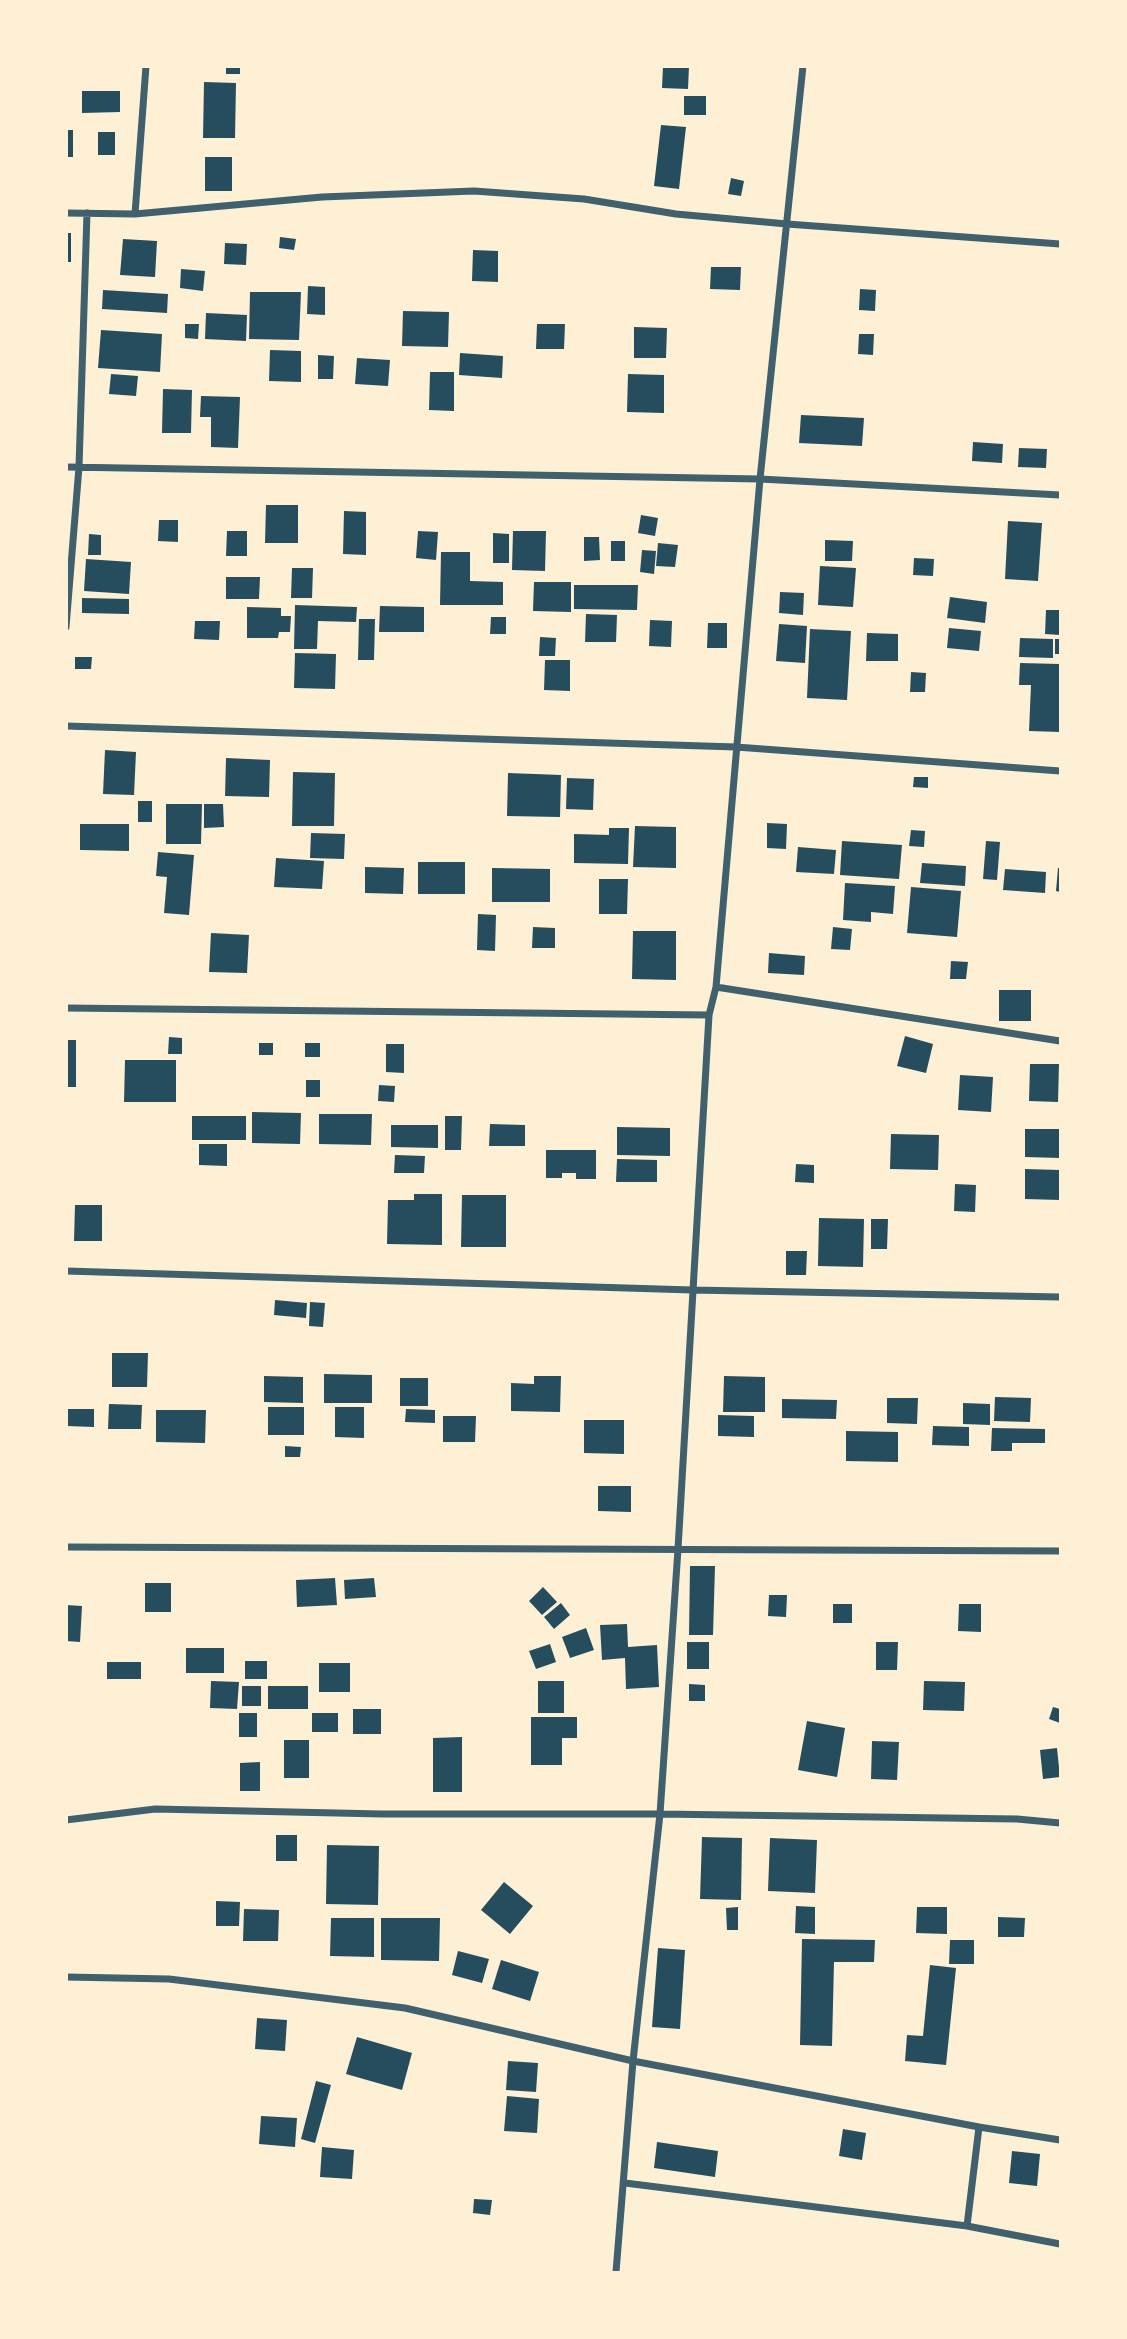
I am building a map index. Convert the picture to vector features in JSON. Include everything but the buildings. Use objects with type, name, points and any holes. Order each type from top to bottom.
[{"type":"street","points":[[135,214],[146,66]]},
{"type":"street","points":[[617,2273],[633,2061],[660,1814],[709,1015],[716,987],[760,479],[803,66]]},
{"type":"street","points":[[66,213],[135,214],[322,197],[474,191],[584,199],[676,214],[1060,244]]},
{"type":"street","points":[[66,627],[79,467],[87,213]]},
{"type":"street","points":[[66,467],[760,479],[1060,495]]},
{"type":"street","points":[[66,726],[736,747],[1060,771]]},
{"type":"street","points":[[716,987],[1060,1041]]},
{"type":"street","points":[[66,1009],[709,1015]]},
{"type":"street","points":[[66,1271],[692,1290],[1060,1297]]},
{"type":"street","points":[[66,1547],[1060,1551]]},
{"type":"street","points":[[66,1820],[155,1809],[382,1814],[660,1814],[1017,1819],[1060,1823]]},
{"type":"street","points":[[66,1977],[169,1979],[405,2008],[633,2061],[1060,2140]]},
{"type":"street","points":[[967,2226],[979,2127]]},
{"type":"street","points":[[625,2183],[967,2226],[1060,2244]]}]
